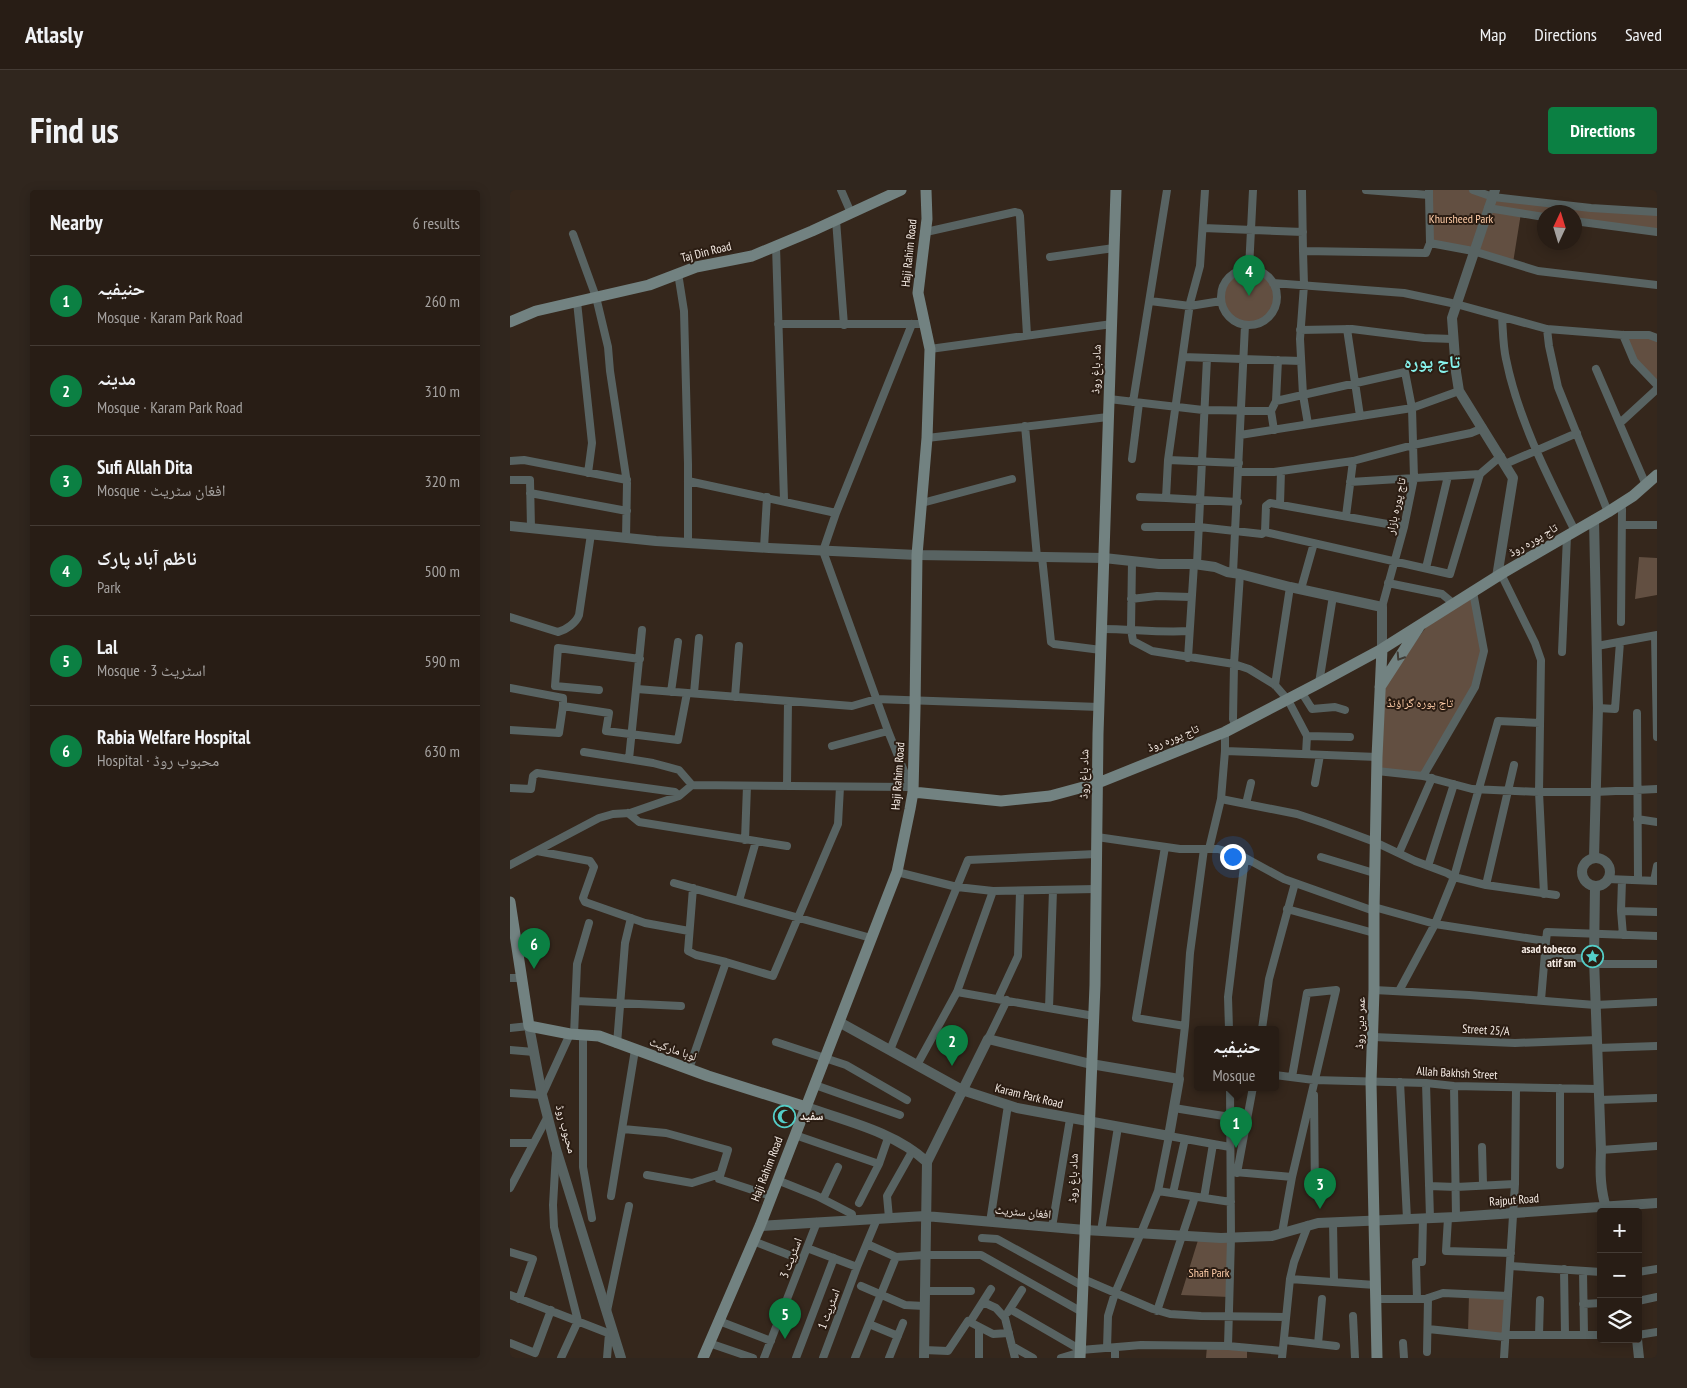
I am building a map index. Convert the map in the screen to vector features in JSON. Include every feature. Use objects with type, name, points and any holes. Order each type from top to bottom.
[{"type":"main road","name":"Taj Din Road","points":[[510,322],[536,312],[649,285],[696,267],[752,256],[901,190]]},
{"type":"main road","name":"Haji Rahim Road","points":[[703,1358],[760,1226],[897,872],[911,790],[916,701],[917,555],[928,438],[930,349],[918,293],[926,232],[926,190]]},
{"type":"main road","name":"شاد باغ روڈ","points":[[1081,1353],[1094,1016],[1099,707],[1116,190]]},
{"type":"main road","name":"تاج پورہ روڈ","points":[[911,790],[1001,801],[1050,796],[1098,783],[1225,732],[1302,693],[1382,649],[1499,576],[1608,512],[1657,476]]},
{"type":"main road","name":"تاج پورہ روڈ","points":[[1379,688],[1421,625]]},
{"type":"main road","name":"عمر دین روڈ","points":[[1377,1358],[1373,1221],[1372,1082],[1374,873],[1379,688],[1382,649]]},
{"type":"main road","name":"محبوب روڈ","points":[[510,902],[516,978],[529,1026]]},
{"type":"main road","name":"لوہا مارکیٹ","points":[[529,1026],[576,1035],[599,1036],[689,1069],[806,1106]]},
{"type":"street","points":[[841,190],[851,213]]},
{"type":"street","points":[[1132,459],[1136,402],[1167,190]]},
{"type":"street","points":[[1166,498],[1168,460],[1190,306],[1200,266],[1205,190]]},
{"type":"street","points":[[1249,269],[1253,190]]},
{"type":"street","points":[[1302,190],[1304,285],[1300,330],[1303,395],[1308,424]]},
{"type":"street","points":[[1303,251],[1426,252],[1430,243],[1429,192],[1366,190]]},
{"type":"street","points":[[1473,190],[1591,208],[1657,212]]},
{"type":"street","points":[[1494,193],[1452,318],[1453,339],[1459,391],[1513,478],[1499,576],[1539,650],[1541,660],[1540,792],[1544,894]]},
{"type":"street","points":[[1488,208],[1537,216]]},
{"type":"street","points":[[926,232],[1015,212],[1019,213],[1027,335]]},
{"type":"street","points":[[836,220],[844,325]]},
{"type":"street","points":[[1582,222],[1657,232]]},
{"type":"street","points":[[1202,228],[1303,232]]},
{"type":"street","points":[[573,234],[596,297],[608,347],[627,480],[626,538]]},
{"type":"street","points":[[1430,243],[1474,251],[1538,271],[1657,285]]},
{"type":"street","points":[[776,246],[784,500]]},
{"type":"street","points":[[1050,256],[1114,248]]},
{"type":"street","points":[[1249,269],[1267,275],[1273,283],[1277,291],[1275,309],[1262,322],[1254,325],[1245,325],[1229,317],[1224,310],[1221,292],[1225,282],[1231,275],[1249,269]]},
{"type":"street","points":[[678,274],[684,311],[688,543]]},
{"type":"street","points":[[1273,283],[1404,293],[1456,304],[1547,329],[1623,335],[1649,335],[1657,338]]},
{"type":"street","points":[[1150,301],[1190,306],[1221,301]]},
{"type":"street","points":[[577,302],[592,443],[588,472]]},
{"type":"street","points":[[1502,317],[1506,358],[1520,408],[1571,534],[1562,652]]},
{"type":"street","points":[[778,324],[925,324]]},
{"type":"street","points":[[510,865],[599,818],[613,814],[628,813],[679,796],[692,785],[911,790],[876,699],[824,551],[836,512],[912,324]]},
{"type":"street","points":[[930,349],[1112,324]]},
{"type":"street","points":[[1236,727],[1232,719],[1237,574],[1236,532],[1245,325]]},
{"type":"street","points":[[1300,330],[1347,329],[1424,338],[1453,339]]},
{"type":"street","points":[[1347,329],[1360,416]]},
{"type":"street","points":[[1547,329],[1558,387],[1608,512]]},
{"type":"street","points":[[1623,335],[1634,361],[1657,385]]},
{"type":"street","points":[[1183,357],[1301,361]]},
{"type":"street","points":[[1188,658],[1200,500],[1206,358]]},
{"type":"street","points":[[1274,430],[1272,411],[1276,401],[1278,360]]},
{"type":"street","points":[[1596,369],[1646,485]]},
{"type":"street","name":"تاج پورہ بازار","points":[[1355,383],[1405,372],[1412,408],[1414,478],[1404,527],[1382,607]]},
{"type":"street","points":[[1276,401],[1355,383]]},
{"type":"street","points":[[1620,423],[1657,389]]},
{"type":"street","points":[[1240,435],[1412,408],[1459,391]]},
{"type":"street","points":[[1109,399],[1203,410],[1272,411]]},
{"type":"street","points":[[928,438],[1108,417]]},
{"type":"street","points":[[1025,426],[1051,642],[1054,644],[1101,650]]},
{"type":"street","points":[[1238,472],[1281,471],[1353,461],[1413,445],[1471,433],[1483,428]]},
{"type":"street","points":[[1350,482],[1480,474],[1503,460],[1537,450],[1577,433]]},
{"type":"street","points":[[510,461],[524,460],[627,480]]},
{"type":"street","points":[[1168,460],[1239,463]]},
{"type":"street","points":[[1346,516],[1353,461]]},
{"type":"street","points":[[1280,504],[1281,471]]},
{"type":"street","points":[[1145,527],[1198,527],[1262,534],[1265,532],[1450,574],[1480,474]]},
{"type":"street","points":[[1426,568],[1448,476]]},
{"type":"street","points":[[922,503],[1012,479]]},
{"type":"street","points":[[510,480],[530,480],[531,528]]},
{"type":"street","points":[[688,481],[836,512]]},
{"type":"street","points":[[530,493],[627,511]]},
{"type":"street","points":[[764,548],[767,497]]},
{"type":"street","points":[[1140,497],[1238,502]]},
{"type":"street","points":[[1265,532],[1268,504],[1280,504],[1404,527]]},
{"type":"street","points":[[1620,504],[1622,509],[1621,622]]},
{"type":"street","points":[[1594,520],[1598,708],[1594,858]]},
{"type":"street","points":[[1622,525],[1657,525]]},
{"type":"street","points":[[510,526],[626,538],[764,548],[917,555],[1104,558],[1159,564],[1195,564],[1214,567],[1227,572],[1301,590],[1382,607],[1382,649]]},
{"type":"street","points":[[510,617],[558,632],[574,622],[579,615],[591,534]]},
{"type":"street","points":[[1301,590],[1314,543]]},
{"type":"street","points":[[1132,561],[1131,629],[1133,641],[1152,651],[1234,664],[1249,669],[1275,685],[1288,700],[1307,736],[1306,754]]},
{"type":"street","points":[[1388,583],[1442,594],[1454,604]]},
{"type":"street","points":[[1275,685],[1290,587]]},
{"type":"street","points":[[1423,776],[1475,687],[1484,651],[1473,592]]},
{"type":"street","points":[[1131,599],[1157,596],[1192,597]]},
{"type":"street","points":[[1319,684],[1333,596]]},
{"type":"street","points":[[1102,628],[1168,632],[1189,631]]},
{"type":"street","points":[[629,759],[642,630]]},
{"type":"street","points":[[1597,646],[1656,636],[1657,737]]},
{"type":"street","points":[[563,706],[609,713],[606,731],[678,740],[691,693],[699,638]]},
{"type":"street","points":[[671,692],[678,642]]},
{"type":"street","points":[[1598,708],[1615,708],[1620,642]]},
{"type":"street","points":[[735,696],[739,646]]},
{"type":"street","points":[[599,690],[555,686],[558,648],[640,659]]},
{"type":"street","points":[[510,688],[563,698],[559,733],[510,730]]},
{"type":"street","points":[[637,689],[852,706],[876,699],[1099,707]]},
{"type":"street","points":[[1302,693],[1312,709],[1335,707],[1345,710]]},
{"type":"street","points":[[787,786],[788,701]]},
{"type":"street","points":[[1637,713],[1638,879]]},
{"type":"street","points":[[1399,991],[1435,924],[1454,877],[1498,721],[1540,723]]},
{"type":"street","points":[[832,746],[888,731]]},
{"type":"street","points":[[1115,1358],[1111,1348],[1108,1316],[1115,1293],[1158,1191],[1174,1108],[1186,1026],[1190,953],[1206,849],[1221,799],[1225,732]]},
{"type":"street","points":[[1307,736],[1350,737]]},
{"type":"street","points":[[1225,751],[1377,757]]},
{"type":"street","points":[[584,752],[653,763],[679,770],[692,785]]},
{"type":"street","points":[[1315,783],[1320,754]]},
{"type":"street","points":[[1486,885],[1514,765]]},
{"type":"street","points":[[1377,771],[1423,776],[1479,789],[1507,791],[1596,792],[1657,789]]},
{"type":"street","points":[[510,788],[531,789],[533,776],[537,773],[675,792],[679,796]]},
{"type":"street","points":[[1399,854],[1432,778]]},
{"type":"street","points":[[1246,804],[1251,783]]},
{"type":"street","points":[[1428,866],[1454,784]]},
{"type":"street","points":[[745,840],[747,786]]},
{"type":"street","points":[[693,888],[688,951],[696,955],[773,976],[838,824],[840,787]]},
{"type":"street","points":[[1221,799],[1297,814],[1375,842],[1454,877],[1486,885],[1556,895]]},
{"type":"street","points":[[628,813],[639,822],[786,846]]},
{"type":"street","points":[[1637,819],[1657,822]]},
{"type":"street","points":[[1097,837],[1180,849],[1218,849],[1245,858],[1284,880],[1374,909],[1435,924],[1546,941]]},
{"type":"street","points":[[739,901],[756,842]]},
{"type":"street","points":[[1165,847],[1136,1018],[1186,1026]]},
{"type":"street","points":[[536,851],[590,861],[594,867],[583,900],[585,902],[645,923],[689,932]]},
{"type":"street","points":[[890,1050],[968,860],[1096,854]]},
{"type":"street","points":[[1321,857],[1374,873]]},
{"type":"street","points":[[1229,1026],[1228,997],[1245,858]]},
{"type":"street","points":[[1594,858],[1601,859],[1608,865],[1610,872],[1608,879],[1603,884],[1595,886],[1586,881],[1582,871],[1586,862],[1594,858]]},
{"type":"street","points":[[1608,879],[1656,881],[1657,866]]},
{"type":"street","points":[[897,872],[957,887],[993,891],[1020,892],[1096,889]]},
{"type":"street","points":[[1622,880],[1621,912],[1623,936]]},
{"type":"street","points":[[674,883],[871,938]]},
{"type":"street","points":[[1262,1026],[1269,980],[1295,883]]},
{"type":"street","points":[[1595,886],[1594,935],[1601,1150],[1600,1173],[1601,1189],[1607,1208]]},
{"type":"street","points":[[1049,1008],[1053,890]]},
{"type":"street","points":[[917,1065],[957,992],[993,891]]},
{"type":"street","points":[[998,999],[1018,956],[1020,892]]},
{"type":"street","points":[[1287,909],[1374,933]]},
{"type":"street","points":[[1621,912],[1657,912]]},
{"type":"street","points":[[617,1044],[625,943],[631,918]]},
{"type":"street","points":[[589,923],[577,964],[576,1035],[584,1167],[592,1218]]},
{"type":"street","points":[[1542,1000],[1547,932],[1657,936]]},
{"type":"street","points":[[1545,956],[1657,964]]},
{"type":"street","points":[[689,1069],[726,962]]},
{"type":"street","points":[[1282,1233],[1292,1177],[1336,990],[1307,993],[1292,1077]]},
{"type":"street","points":[[1374,990],[1469,994],[1596,1005],[1657,1002]]},
{"type":"street","points":[[957,992],[1094,1016]]},
{"type":"street","points":[[991,1289],[970,1322],[968,1321],[948,1354],[924,1354],[927,1162],[1007,1000]]},
{"type":"street","points":[[576,1001],[681,1006]]},
{"type":"street","name":"Karam Park Road","points":[[839,1022],[962,1090],[1008,1105],[1230,1147]]},
{"type":"street","points":[[510,1028],[529,1026]]},
{"type":"street","name":"محبوب روڈ","points":[[529,1026],[542,1095],[556,1149],[607,1313],[611,1334],[621,1358]]},
{"type":"street","points":[[510,1093],[542,1095],[576,1035]]},
{"type":"street","name":"Street 25/A","points":[[1373,1036],[1515,1043],[1657,1046]]},
{"type":"street","points":[[988,1039],[1091,1064],[1179,1079]]},
{"type":"street","points":[[776,1042],[846,1065],[907,1100]]},
{"type":"street","points":[[510,1050],[534,1052]]},
{"type":"street","points":[[611,1196],[635,1050]]},
{"type":"street","name":"Allah Bakhsh Street","points":[[1279,1075],[1314,1080],[1560,1088],[1598,1094],[1657,1098]]},
{"type":"street","points":[[1314,1080],[1314,1196]]},
{"type":"street","points":[[1400,1082],[1407,1219]]},
{"type":"street","points":[[1417,1299],[1416,1262],[1422,1262],[1429,1186],[1426,1083]]},
{"type":"street","points":[[815,1085],[900,1115]]},
{"type":"street","points":[[1454,1086],[1456,1187],[1446,1251],[1511,1253]]},
{"type":"street","points":[[1504,1358],[1515,1184],[1516,1088]]},
{"type":"street","points":[[1560,1088],[1560,1165]]},
{"type":"street","points":[[1230,1091],[1230,1147],[1234,1172]]},
{"type":"street","points":[[1228,1346],[1230,1202],[1234,1172],[1252,1091]]},
{"type":"street","points":[[990,1222],[1008,1105]]},
{"type":"street","points":[[806,1106],[888,1138],[913,1150],[927,1162]]},
{"type":"street","points":[[1174,1108],[1230,1117]]},
{"type":"street","points":[[510,1188],[548,1116]]},
{"type":"street","points":[[1052,1227],[1070,1118]]},
{"type":"street","points":[[1101,1231],[1118,1127]]},
{"type":"street","points":[[623,1129],[666,1133],[728,1150],[719,1179],[771,1196]]},
{"type":"street","points":[[794,1136],[879,1164]]},
{"type":"street","points":[[859,1203],[879,1164],[888,1138]]},
{"type":"street","points":[[1173,1193],[1185,1139]]},
{"type":"street","points":[[510,1143],[533,1143]]},
{"type":"street","points":[[1157,1310],[1182,1236],[1199,1197],[1213,1144]]},
{"type":"street","points":[[1601,1150],[1657,1146]]},
{"type":"street","points":[[1482,1147],[1483,1184]]},
{"type":"street","points":[[556,1149],[553,1205],[554,1227],[578,1322],[561,1358]]},
{"type":"street","points":[[889,1218],[887,1196],[913,1150]]},
{"type":"street","points":[[823,1199],[838,1167]]},
{"type":"street","points":[[1234,1172],[1292,1177]]},
{"type":"street","points":[[646,1175],[692,1183],[720,1174]]},
{"type":"street","points":[[777,1180],[823,1199],[852,1214],[852,1220]]},
{"type":"street","points":[[1429,1186],[1456,1187],[1483,1184],[1515,1184]]},
{"type":"street","points":[[1158,1191],[1230,1202]]},
{"type":"street","name":"Rajput Road","points":[[1615,1208],[1657,1203]]},
{"type":"street","points":[[607,1313],[629,1206]]},
{"type":"street","name":"Rajput Road","points":[[1373,1221],[1597,1209]]},
{"type":"street","name":"افغان سٹریٹ","points":[[760,1226],[925,1216],[1085,1230],[1231,1238],[1272,1236],[1318,1223],[1373,1221]]},
{"type":"street","name":"اسٹریٹ 1","points":[[823,1358],[857,1267],[878,1219]]},
{"type":"street","name":"اسٹریٹ 3","points":[[764,1358],[817,1222]]},
{"type":"street","points":[[1333,1222],[1334,1281]]},
{"type":"street","points":[[1061,1358],[1111,1348],[1141,1345],[1228,1346],[1282,1355],[1290,1279],[1294,1262],[1308,1225]]},
{"type":"street","points":[[982,1238],[997,1239],[1083,1282],[1170,1314],[1286,1317]]},
{"type":"street","points":[[753,1241],[802,1260]]},
{"type":"street","points":[[867,1244],[896,1257],[981,1255],[1082,1312]]},
{"type":"street","points":[[806,1248],[857,1267]]},
{"type":"street","points":[[510,1252],[533,1259],[520,1299]]},
{"type":"street","points":[[855,1358],[896,1257]]},
{"type":"street","points":[[796,1358],[834,1258]]},
{"type":"street","points":[[1510,1266],[1597,1272]]},
{"type":"street","points":[[1642,1271],[1657,1269]]},
{"type":"street","points":[[1564,1270],[1565,1335]]},
{"type":"street","points":[[1582,1271],[1584,1335]]},
{"type":"street","points":[[1290,1279],[1375,1285]]},
{"type":"street","points":[[861,1286],[905,1304],[924,1306]]},
{"type":"street","points":[[1004,1318],[1022,1290]]},
{"type":"street","points":[[924,1291],[971,1291]]},
{"type":"street","points":[[1375,1299],[1417,1299],[1443,1293],[1508,1296]]},
{"type":"street","points":[[510,1296],[611,1334],[606,1358]]},
{"type":"street","points":[[1642,1300],[1657,1297]]},
{"type":"street","points":[[1428,1298],[1428,1352]]},
{"type":"street","points":[[1318,1344],[1322,1299]]},
{"type":"street","points":[[1538,1335],[1540,1300]]},
{"type":"street","points":[[983,1302],[996,1308],[1004,1318],[1015,1358]]},
{"type":"street","points":[[1583,1304],[1597,1304]]},
{"type":"street","points":[[1010,1308],[1081,1353]]},
{"type":"street","points":[[510,1343],[535,1353],[551,1310]]},
{"type":"street","points":[[1353,1316],[1354,1358]]},
{"type":"street","points":[[718,1322],[771,1341]]},
{"type":"street","points":[[970,1322],[992,1334],[1008,1333]]},
{"type":"street","points":[[889,1358],[903,1323]]},
{"type":"street","points":[[869,1324],[898,1336]]},
{"type":"street","points":[[979,1327],[979,1358]]},
{"type":"street","points":[[1428,1329],[1505,1336],[1597,1336]]},
{"type":"street","points":[[1642,1335],[1657,1332]]},
{"type":"street","points":[[1284,1340],[1336,1346]]},
{"type":"street","points":[[709,1343],[753,1358]]},
{"type":"street","points":[[1404,1343],[1404,1358]]},
{"type":"street","points":[[1637,1343],[1639,1358]]},
{"type":"street","points":[[1012,1346],[1033,1358]]},
{"type":"green space","name":"Khursheed Park","points":[[1429,190],[1473,190],[1493,197],[1580,205],[1537,205],[1537,215],[1521,213],[1513,263],[1430,243]]},
{"type":"green space","name":"Khursheed Park","points":[[1582,205],[1657,212],[1657,231],[1582,221]]},
{"type":"green space","points":[[1249,269],[1260,271],[1269,277],[1275,286],[1277,297],[1275,308],[1269,317],[1260,323],[1249,325],[1238,323],[1229,317],[1223,308],[1221,297],[1223,286],[1229,277],[1238,271]]},
{"type":"green space","points":[[1623,335],[1657,338],[1657,385],[1634,361]]},
{"type":"green space","points":[[1639,557],[1657,558],[1657,595],[1635,599]]},
{"type":"green space","name":"تاج پورہ گراؤنڈ","points":[[1473,592],[1484,651],[1475,687],[1423,776],[1377,771],[1381,689],[1432,619]]},
{"type":"green space","name":"Shafi Park","points":[[1199,1237],[1231,1238],[1229,1297],[1181,1295]]},
{"type":"green space","points":[[1469,1294],[1508,1296],[1505,1337],[1468,1333]]},
{"type":"green space","points":[[1207,1346],[1247,1348],[1247,1358],[1206,1358]]},
{"type":"place","name":"ناظم آباد پارک","points":[[1249,296]]},
{"type":"place","name":"asad tobecco atif sm","points":[[1592,956]]},
{"type":"place","name":"Rabia Welfare Hospital","points":[[534,969]]},
{"type":"place","name":"مدینہ","points":[[952,1066]]},
{"type":"place","name":"سفید","points":[[784,1116]]},
{"type":"place","name":"حنیفیہ","points":[[1236,1148]]},
{"type":"place","name":"Sufi Allah Dita","points":[[1320,1209]]},
{"type":"place","name":"Lal","points":[[785,1339]]},
{"type":"district","name":"تاج پورہ","points":[[1432,362]]}]
